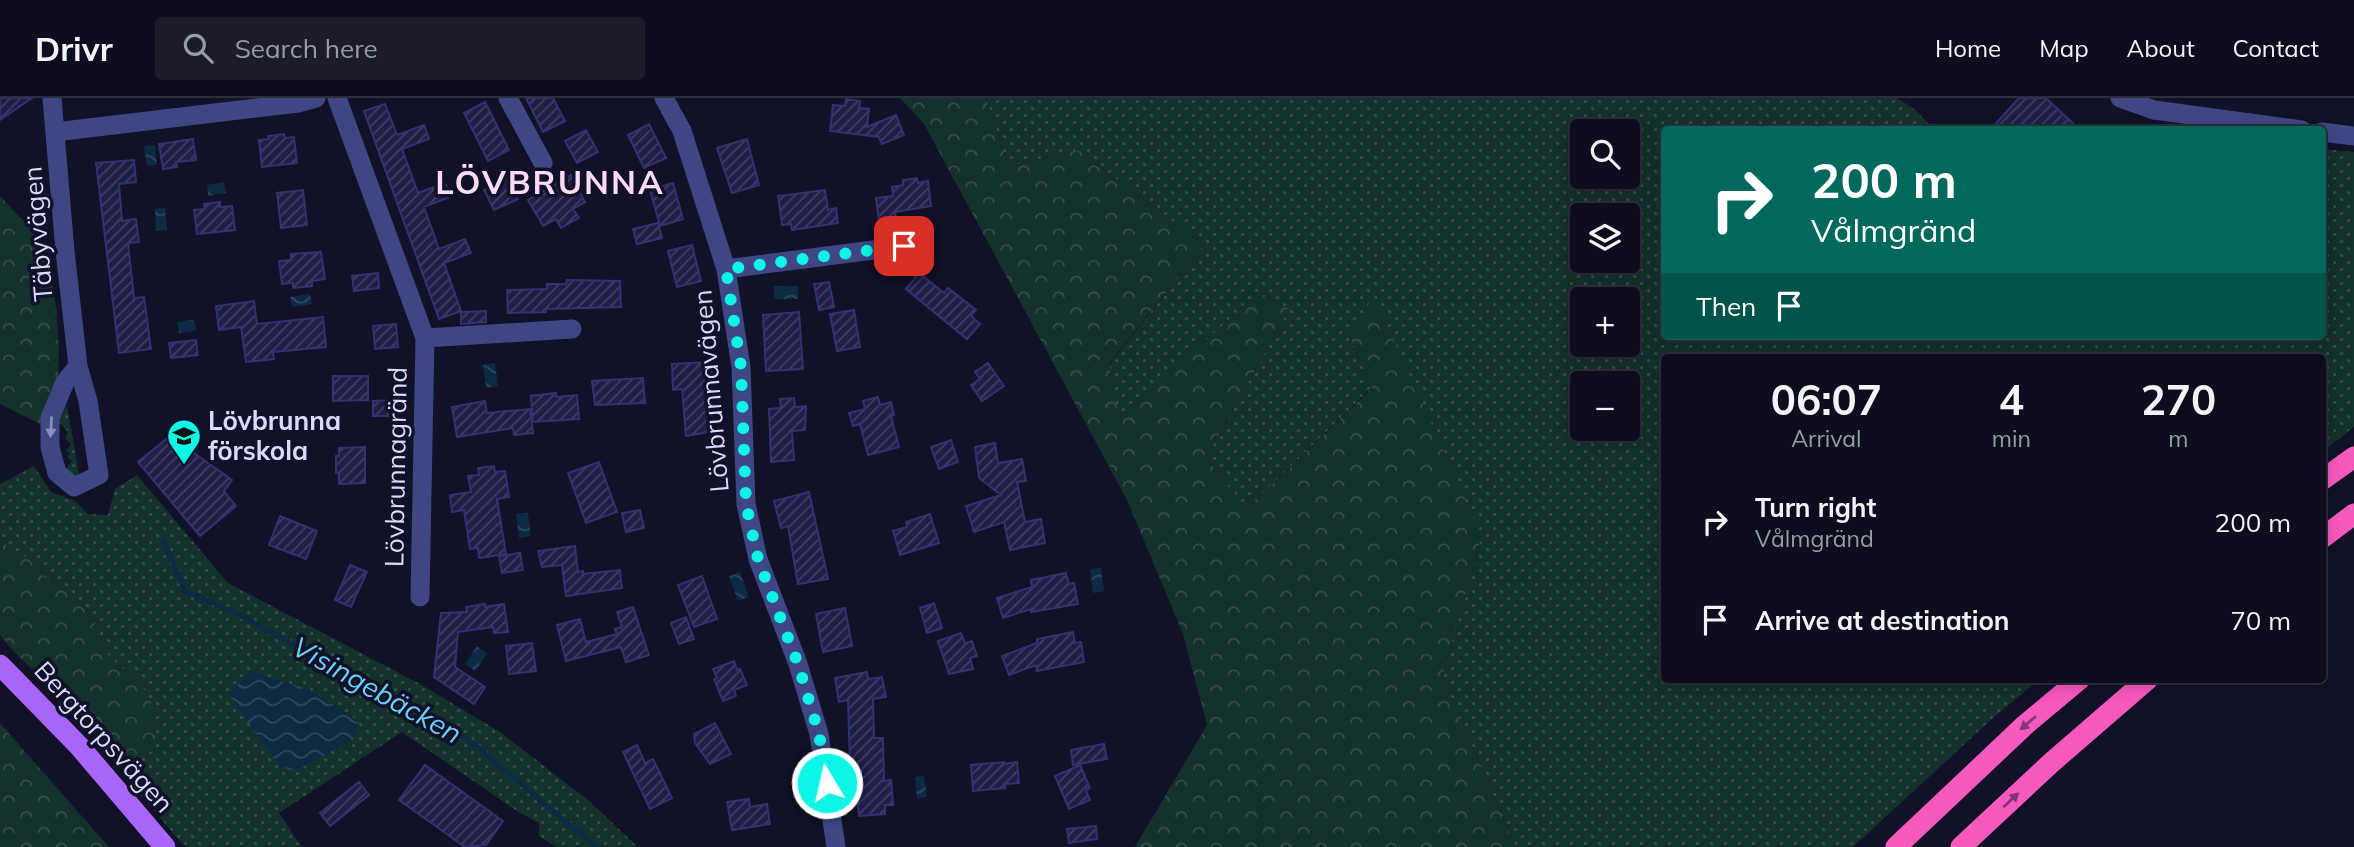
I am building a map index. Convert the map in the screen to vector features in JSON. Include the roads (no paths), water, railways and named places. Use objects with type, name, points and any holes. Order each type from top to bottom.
[{"type":"highway","points":[[2326,477],[2354,457]]},
{"type":"highway","points":[[2326,535],[2354,514]]},
{"type":"highway","points":[[1896,847],[2025,725],[2075,683]]},
{"type":"highway","points":[[1961,847],[2051,763],[2143,683]]},
{"type":"main road","name":"Bergtorpsvägen","points":[[0,665],[79,746],[165,847]]},
{"type":"street","name":"Täbyvägen","points":[[52,98],[78,366],[88,401],[99,475],[74,487],[57,473],[50,447],[50,418],[65,382],[78,366]]},
{"type":"street","points":[[55,132],[298,103],[316,98]]},
{"type":"street","name":"Lövbrunnagränd","points":[[338,98],[425,338],[420,597]]},
{"type":"street","points":[[508,98],[543,163]]},
{"type":"street","name":"Lövbrunnavägen","points":[[664,98],[682,131],[726,269],[741,367],[746,504],[758,559],[798,664],[819,734],[836,847]]},
{"type":"street","points":[[2120,98],[2154,110],[2272,126]]},
{"type":"street","points":[[2326,132],[2354,136]]},
{"type":"street","points":[[726,269],[904,246]]},
{"type":"street","name":"Lövbrunnagränd","points":[[425,338],[572,329]]},
{"type":"water","points":[[155,145],[157,165],[147,166],[144,146]]},
{"type":"water","points":[[224,182],[226,193],[208,196],[207,185]]},
{"type":"water","points":[[165,208],[167,230],[156,231],[155,209]]},
{"type":"water","points":[[774,286],[798,286],[798,299],[774,299]]},
{"type":"water","points":[[310,294],[312,304],[292,307],[290,297]]},
{"type":"water","points":[[194,320],[196,331],[179,333],[177,322]]},
{"type":"water","points":[[495,363],[498,386],[486,388],[483,365]]},
{"type":"water","points":[[528,513],[531,536],[519,538],[516,514]]},
{"type":"water","points":[[1101,568],[1104,591],[1093,593],[1090,569]]},
{"type":"water","points":[[740,572],[749,597],[738,601],[729,576]]},
{"type":"water","points":[[477,646],[487,654],[475,671],[465,664]]},
{"type":"water","points":[[249,671],[310,690],[359,721],[355,738],[296,771],[280,767],[229,695]]},
{"type":"water","points":[[924,776],[927,797],[917,798],[915,777]]},
{"type":"waterway","name":"Visingebäcken","points":[[164,541],[185,591],[232,611],[469,740],[596,847]]},
{"type":"place","name":"Lövbrunna förskola","points":[[184,466]]},
{"type":"district","name":"LÖVBRUNNA","points":[[550,182]]}]
